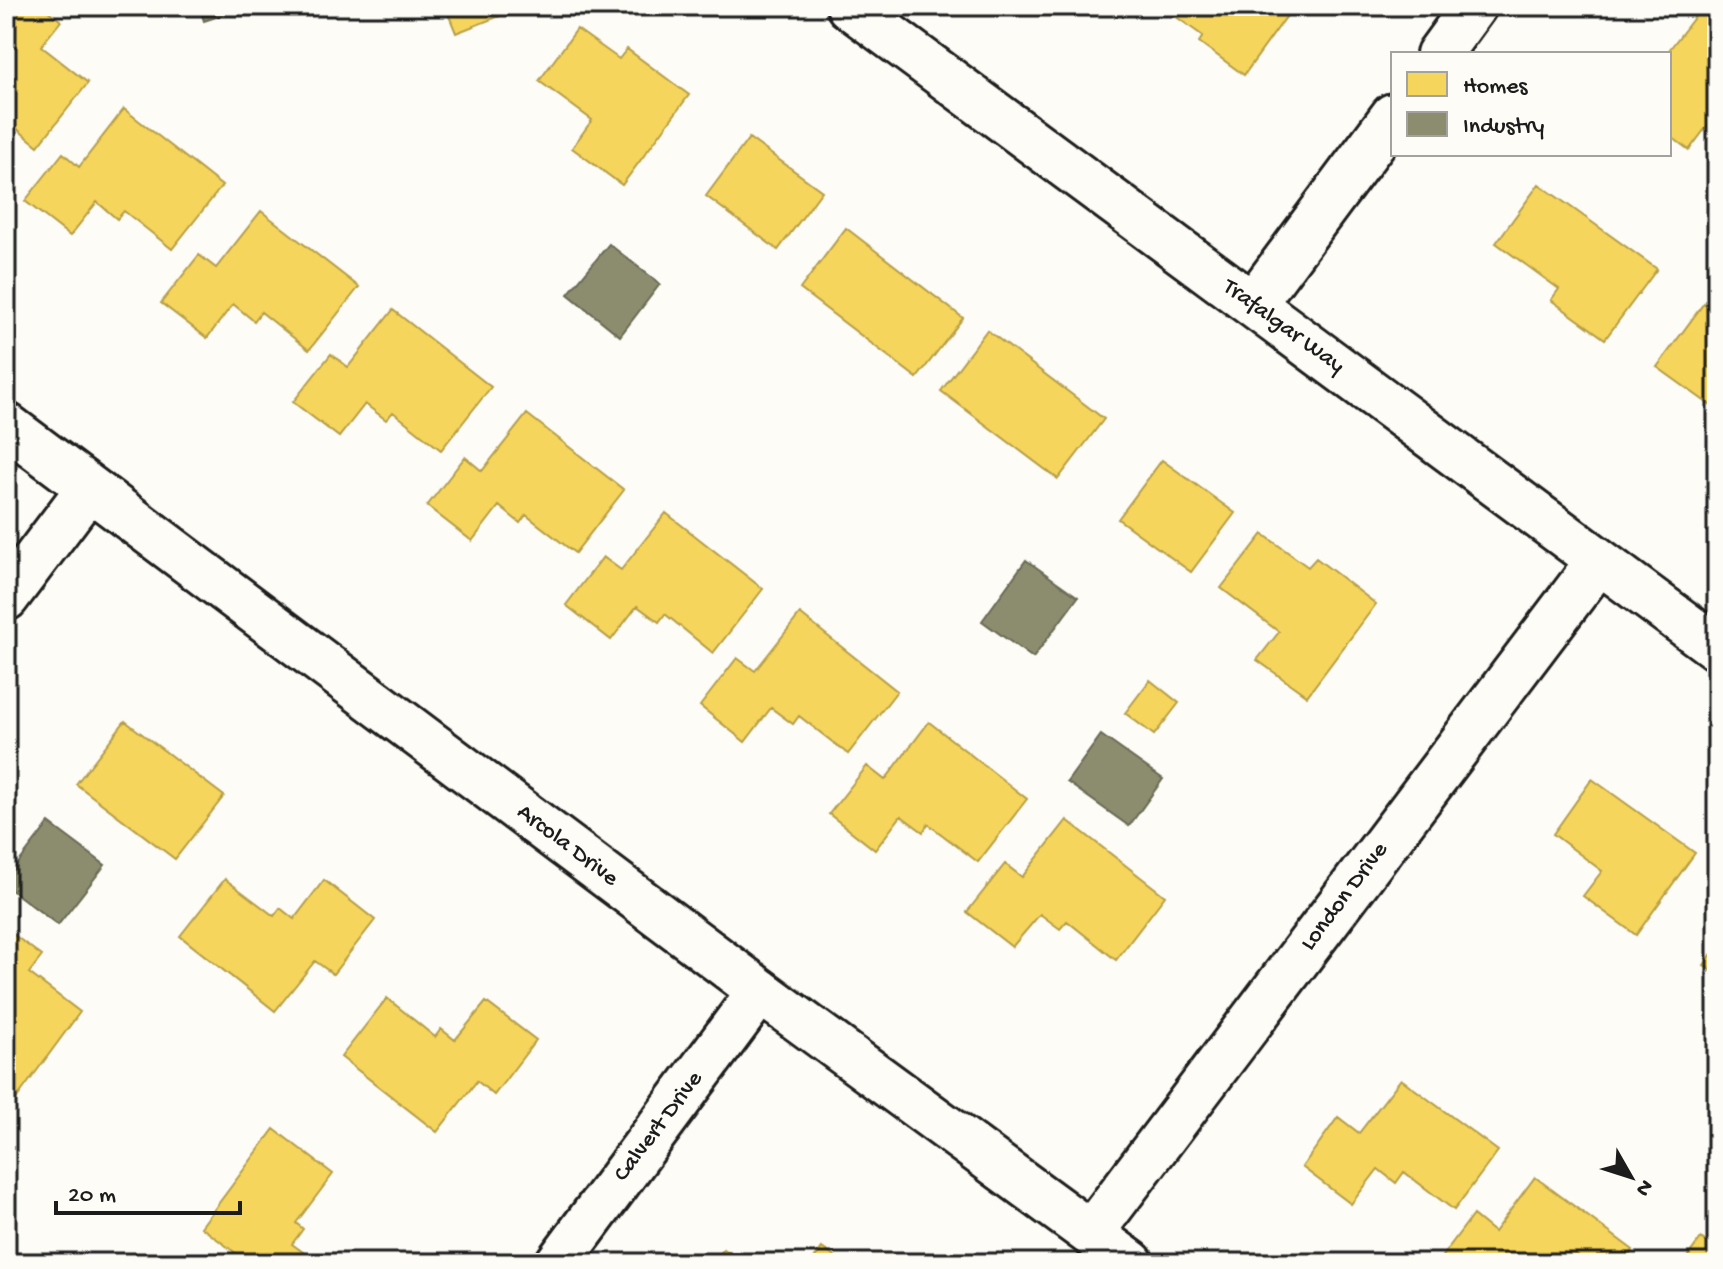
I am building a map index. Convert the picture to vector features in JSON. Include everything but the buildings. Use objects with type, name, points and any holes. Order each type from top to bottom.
[{"type":"street","name":"Trafalgar Way","points":[[849,6],[1717,648]]},
{"type":"street","points":[[1440,52],[1474,6]]},
{"type":"street","points":[[1253,304],[1391,119]]},
{"type":"street","name":"Arcola Drive","points":[[6,425],[760,991],[1131,1263]]},
{"type":"street","points":[[6,598],[89,488]]},
{"type":"street","name":"London Drive","points":[[1091,1233],[1599,561]]},
{"type":"street","name":"Calvert Drive","points":[[558,1263],[760,991]]}]
